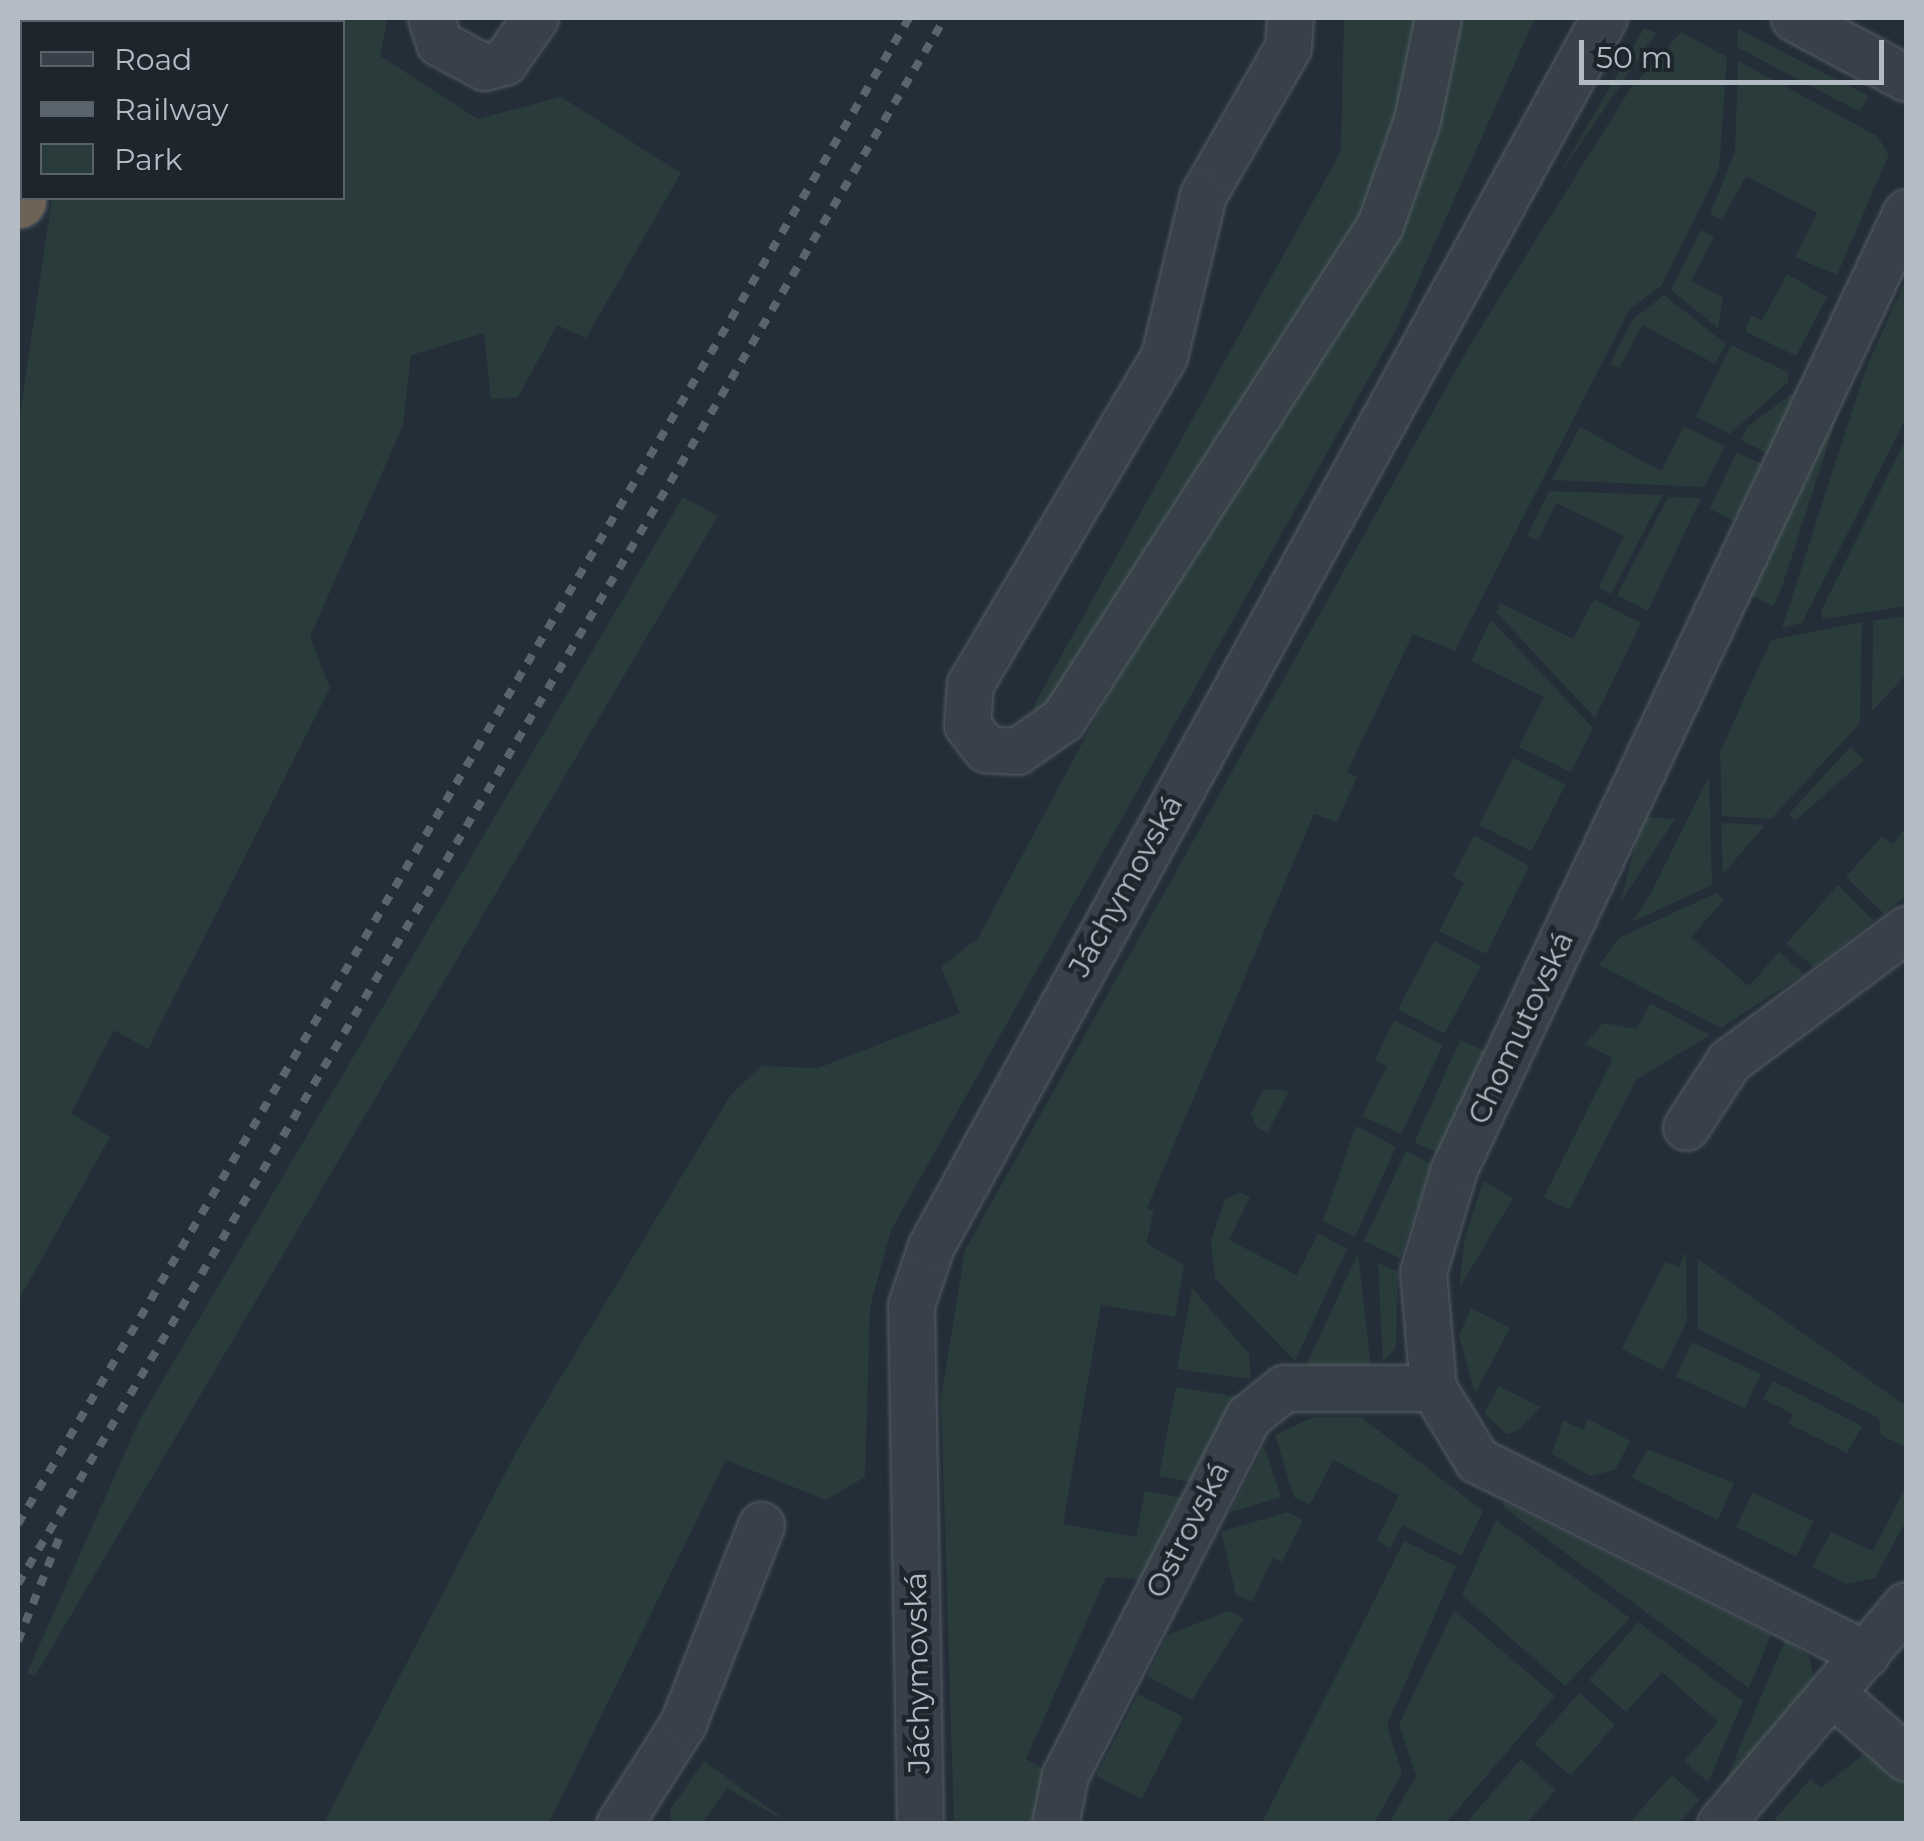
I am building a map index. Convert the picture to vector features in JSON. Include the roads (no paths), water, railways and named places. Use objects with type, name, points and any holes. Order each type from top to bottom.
[{"type":"highway","points":[[18,18],[18,200]]},
{"type":"street","points":[[431,18],[440,43],[484,67],[504,62],[535,18]]},
{"type":"street","points":[[1290,18],[1288,47],[1203,195],[1164,356],[970,684],[966,725],[986,749],[1017,751],[1062,718],[1380,225],[1417,120],[1438,18]]},
{"type":"street","name":"Jáchymovská","points":[[920,1824],[911,1305],[931,1246],[1604,18]]},
{"type":"street","points":[[1809,21],[1906,78]]},
{"type":"street","name":"Chomutovská","points":[[1866,1654],[1478,1460],[1433,1388],[1422,1323],[1433,1218],[1906,212]]},
{"type":"street","points":[[1686,1127],[1729,1061],[1906,928]]},
{"type":"street","name":"Ostrovská","points":[[1055,1824],[1064,1775],[1248,1416],[1284,1388],[1433,1388]]},
{"type":"street","points":[[619,1824],[683,1723],[761,1525]]},
{"type":"street","points":[[1720,1824],[1906,1605]]},
{"type":"street","points":[[1832,1693],[1906,1758]]},
{"type":"railway","points":[[18,1524],[909,18]]},
{"type":"railway","points":[[18,1584],[945,18]]},
{"type":"railway","points":[[18,1641],[60,1536]]}]
